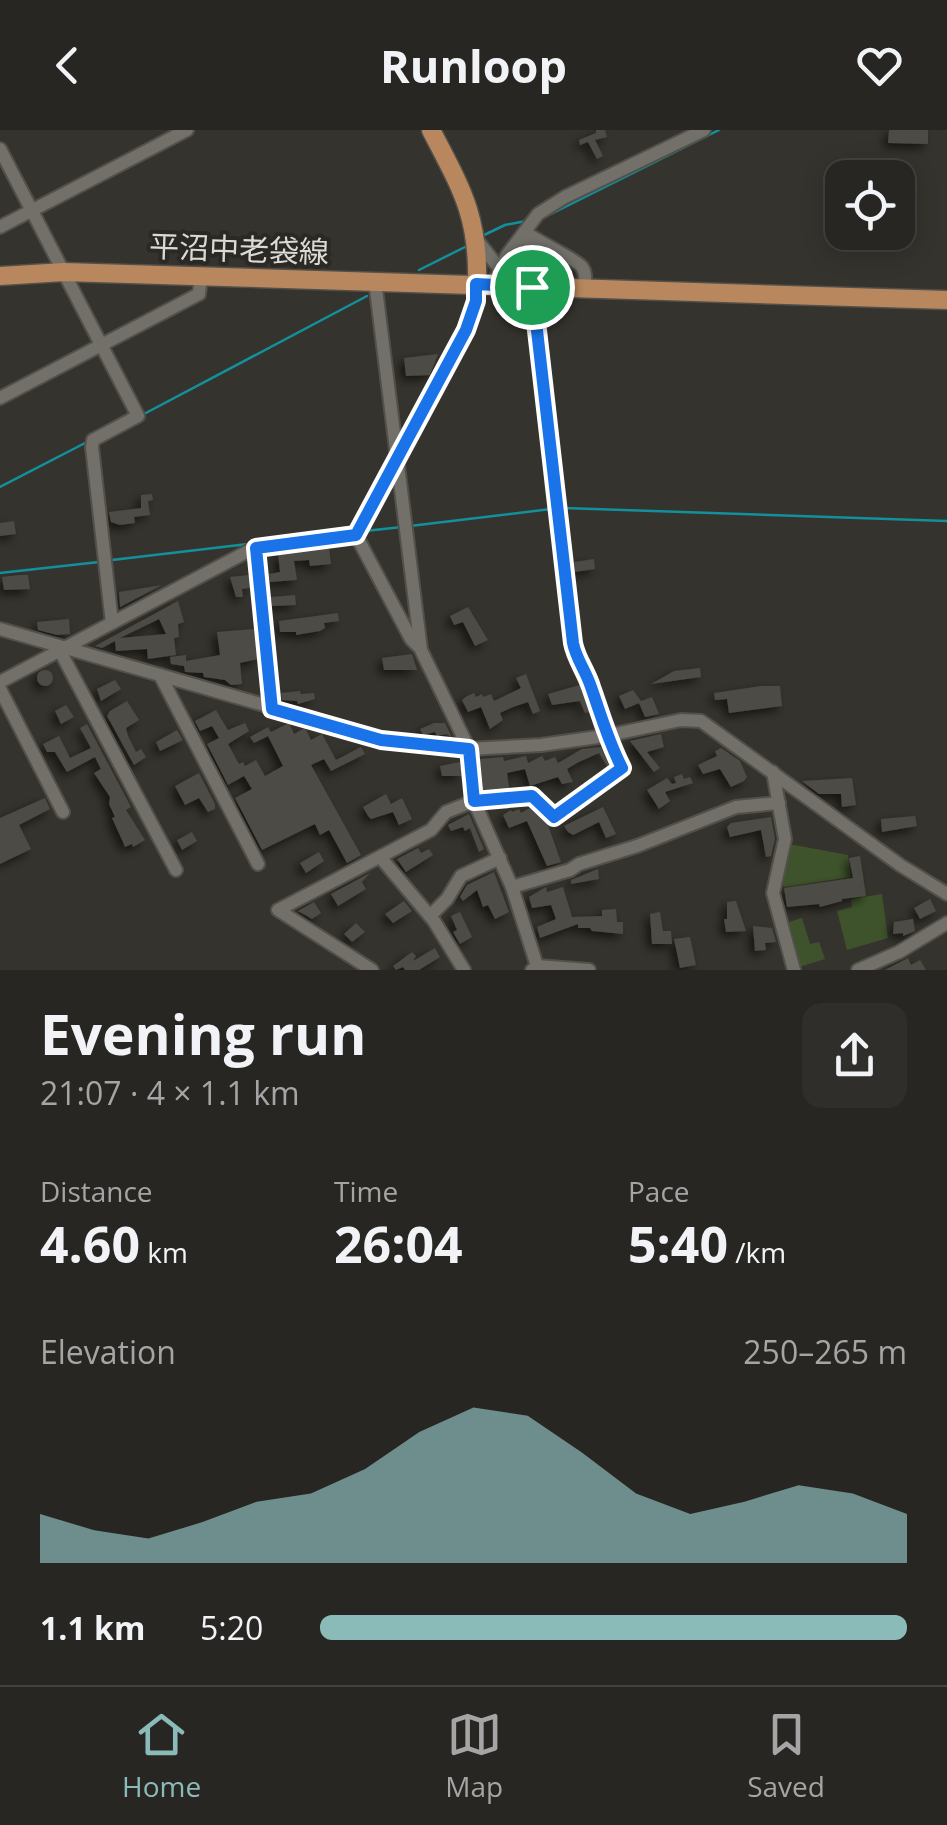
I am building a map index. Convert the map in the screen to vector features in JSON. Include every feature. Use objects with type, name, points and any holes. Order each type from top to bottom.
[{"type":"main road","points":[[430,130],[461,187],[489,279]]},
{"type":"main road","name":"平沼中老袋線","points":[[0,276],[64,272],[375,282],[489,279],[532,287],[584,290],[947,300]]},
{"type":"street","points":[[0,227],[186,130]]},
{"type":"street","points":[[356,535],[466,330],[476,301],[538,214],[704,130]]},
{"type":"street","points":[[0,149],[138,416],[93,440],[92,447],[112,623]]},
{"type":"street","points":[[372,970],[278,910],[431,830],[446,812],[474,801],[532,796],[554,817],[622,768],[606,736],[573,643],[525,232]]},
{"type":"street","points":[[525,232],[580,264],[585,272],[584,290]]},
{"type":"street","points":[[477,240],[489,279]]},
{"type":"street","points":[[0,398],[198,294],[201,276]]},
{"type":"street","points":[[375,282],[420,648],[469,749],[474,801],[512,888],[535,968],[589,970]]},
{"type":"street","points":[[63,812],[0,686],[256,548],[356,535]]},
{"type":"street","points":[[356,535],[411,639],[420,648]]},
{"type":"street","points":[[256,548],[272,709]]},
{"type":"street","points":[[0,629],[381,740],[469,749],[606,736],[692,719],[701,721],[947,894]]},
{"type":"street","points":[[64,649],[176,870]]},
{"type":"street","points":[[160,675],[258,864]]},
{"type":"street","points":[[774,772],[784,839],[773,894],[790,969]]},
{"type":"street","points":[[512,888],[637,846],[736,807],[778,803]]},
{"type":"street","points":[[380,858],[430,916],[464,970]]},
{"type":"street","points":[[430,916],[447,899],[461,876],[500,858]]},
{"type":"street","points":[[858,970],[899,952],[947,923]]},
{"type":"green space","points":[[789,844],[848,855],[851,877],[785,887],[780,884]]},
{"type":"green space","points":[[882,894],[888,938],[847,950],[837,911],[852,907],[851,899]]},
{"type":"green space","points":[[802,918],[810,944],[819,942],[825,959],[799,967],[786,923]]},
{"type":"building","points":[[596,130],[605,130],[607,137],[595,140],[603,156],[597,159],[588,142],[580,145],[579,140]]},
{"type":"building","points":[[889,130],[928,130],[928,144],[888,143]]},
{"type":"building","points":[[438,354],[430,375],[406,376],[404,358]]},
{"type":"building","points":[[152,494],[153,500],[148,501],[150,515],[134,517],[135,523],[111,522],[109,512],[141,508],[141,495]]},
{"type":"building","points":[[14,521],[16,534],[0,536],[0,523]]},
{"type":"building","points":[[329,548],[331,564],[310,566],[309,560],[294,561],[297,580],[270,582],[269,574],[280,572],[278,554]]},
{"type":"building","points":[[594,559],[595,569],[575,572],[574,562]]},
{"type":"building","points":[[28,575],[30,589],[4,590],[2,577]]},
{"type":"building","points":[[249,575],[250,588],[242,589],[243,597],[236,597],[230,577]]},
{"type":"building","points":[[162,585],[120,607],[119,592]]},
{"type":"building","points":[[295,595],[296,605],[272,606],[271,597]]},
{"type":"building","points":[[178,601],[184,622],[178,624],[179,637],[174,638],[176,655],[148,659],[147,649],[116,651],[115,641],[102,648],[95,646]],"holes":[[[159,619],[166,634],[120,638]]]},
{"type":"building","points":[[468,607],[488,640],[475,646],[463,622],[454,625],[450,616]]},
{"type":"building","points":[[338,613],[339,621],[324,623],[325,628],[320,631],[296,635],[280,632],[279,621]]},
{"type":"building","points":[[69,619],[70,634],[38,630],[37,622]]},
{"type":"building","points":[[254,629],[258,659],[240,663],[242,684],[231,685],[171,664],[170,657],[186,655],[186,661],[220,655],[217,632]]},
{"type":"building","points":[[412,654],[417,670],[384,670],[382,658]]},
{"type":"building","points":[[700,668],[701,677],[651,684],[674,671]]},
{"type":"building","points":[[45,670],[53,678],[45,686],[37,678]]},
{"type":"building","points":[[526,674],[540,711],[533,714],[528,702],[513,707],[500,713],[503,720],[490,729],[481,707],[468,712],[462,700],[467,696],[491,694],[494,701],[521,688],[516,678]]},
{"type":"building","points":[[115,680],[121,689],[101,701],[97,689]]},
{"type":"building","points":[[580,685],[589,712],[585,713],[580,701],[552,705],[548,694]]},
{"type":"building","points":[[780,686],[782,706],[729,713],[727,699],[715,700],[714,693]]},
{"type":"building","points":[[633,690],[641,701],[652,697],[659,714],[645,717],[639,703],[625,709],[619,696]]},
{"type":"building","points":[[281,693],[314,693],[315,699],[298,704],[282,700]]},
{"type":"building","points":[[127,701],[139,720],[126,728],[128,736],[136,752],[141,749],[146,757],[134,765],[107,716]]},
{"type":"building","points":[[66,705],[74,717],[61,724],[55,711]]},
{"type":"building","points":[[216,710],[228,730],[245,723],[249,731],[228,744],[239,764],[243,762],[245,766],[256,760],[265,776],[283,766],[268,736],[254,743],[250,737],[268,727],[271,732],[289,723],[294,734],[305,728],[311,740],[322,734],[336,760],[361,747],[365,754],[331,771],[324,759],[311,765],[361,855],[347,863],[329,830],[320,835],[315,824],[262,850],[235,798],[252,789],[244,776],[228,785],[207,744],[219,738],[212,726],[200,731],[195,721]]},
{"type":"building","points":[[445,723],[452,738],[447,734],[437,736],[435,732],[423,735],[420,729]]},
{"type":"building","points":[[87,724],[131,807],[126,810],[145,840],[133,847],[125,847],[112,818],[115,817],[110,797],[94,773],[101,769],[95,757],[67,772],[55,752],[47,752],[43,744],[59,736],[70,758],[91,748],[80,728]]},
{"type":"building","points":[[177,730],[183,740],[160,751],[156,742]]},
{"type":"building","points":[[661,734],[664,747],[647,752],[660,768],[654,772],[630,741]]},
{"type":"building","points":[[601,747],[609,765],[599,753],[579,762],[567,769],[573,782],[562,784],[558,777],[530,786],[525,769],[507,773],[509,788],[483,790],[480,759],[503,757],[504,761],[526,756],[528,763],[542,756],[545,761],[555,757],[558,763],[582,749]]},
{"type":"building","points":[[721,748],[740,761],[747,777],[731,787],[720,769],[703,774],[698,765],[717,756],[715,751]]},
{"type":"building","points":[[460,762],[462,776],[442,776],[440,766]]},
{"type":"building","points":[[199,773],[215,804],[215,809],[208,812],[199,798],[185,805],[175,786]]},
{"type":"building","points":[[682,774],[693,783],[665,792],[670,801],[659,809],[647,790],[667,778],[676,783],[674,777]]},
{"type":"building","points":[[852,778],[856,805],[842,807],[841,794],[819,794],[802,781]]},
{"type":"building","points":[[386,794],[391,804],[402,798],[412,819],[399,825],[393,812],[371,819],[363,807]]},
{"type":"building","points":[[45,798],[50,809],[19,825],[31,849],[0,864],[0,818]]},
{"type":"building","points":[[603,807],[616,834],[606,838],[599,822],[573,835],[564,826]]},
{"type":"building","points":[[530,808],[548,825],[561,862],[547,866],[527,821],[509,828],[503,815]]},
{"type":"building","points":[[469,814],[484,849],[479,852],[470,828],[451,831],[448,825]]},
{"type":"building","points":[[915,816],[917,826],[882,832],[881,819]]},
{"type":"building","points":[[771,817],[775,839],[771,856],[766,857],[761,830],[730,837],[727,827],[731,823]]},
{"type":"building","points":[[192,832],[197,841],[182,850],[177,840]]},
{"type":"building","points":[[418,848],[421,853],[429,849],[433,855],[406,872],[397,859]]},
{"type":"building","points":[[319,852],[324,861],[306,873],[300,863]]},
{"type":"building","points":[[860,856],[866,896],[820,907],[787,907],[784,888],[853,878],[849,858]]},
{"type":"building","points":[[598,869],[599,879],[571,884],[571,880]]},
{"type":"building","points":[[494,872],[509,912],[495,919],[488,905],[483,907],[477,890],[463,901],[460,897],[467,885]]},
{"type":"building","points":[[370,873],[362,882],[366,889],[338,906],[331,894]]},
{"type":"building","points":[[546,887],[547,892],[563,887],[572,917],[602,916],[602,910],[616,909],[617,922],[623,922],[623,934],[578,928],[578,924],[540,938],[537,927],[556,919],[551,905],[532,908],[529,897]]},
{"type":"building","points":[[930,899],[936,911],[920,919],[914,908]]},
{"type":"building","points":[[404,901],[412,911],[393,923],[385,914]]},
{"type":"building","points":[[736,901],[746,931],[726,932],[727,902]]},
{"type":"building","points":[[314,902],[321,913],[312,919],[298,911]]},
{"type":"building","points":[[460,912],[472,937],[460,944],[451,916]]},
{"type":"building","points":[[660,912],[663,931],[671,931],[672,944],[652,944],[650,914]]},
{"type":"building","points":[[913,919],[915,931],[903,936],[893,934],[894,922]]},
{"type":"building","points":[[356,923],[365,932],[352,942],[344,934]]},
{"type":"building","points":[[753,926],[772,928],[776,942],[765,943],[766,950],[755,951]]},
{"type":"building","points":[[690,937],[696,965],[680,968],[674,939]]},
{"type":"building","points":[[435,948],[440,957],[419,970],[396,970],[393,966],[412,952],[416,956],[413,961]]},
{"type":"building","points":[[908,958],[911,965],[920,960],[926,970],[885,970]]},
{"type":"waterway","points":[[543,218],[719,130]]},
{"type":"waterway","points":[[482,236],[526,221]]},
{"type":"waterway","points":[[419,270],[467,246]]},
{"type":"waterway","points":[[144,414],[367,296]]},
{"type":"waterway","points":[[0,487],[87,442]]},
{"type":"waterway","points":[[564,508],[947,521]]},
{"type":"waterway","points":[[410,526],[551,509]]},
{"type":"waterway","points":[[365,531],[402,527]]},
{"type":"waterway","points":[[112,560],[248,544]]},
{"type":"waterway","points":[[0,573],[99,562]]},
{"type":"route","points":[[476,284],[532,287],[573,643],[606,736],[622,768],[554,817],[532,796],[474,801],[469,749],[381,740],[272,709],[256,548],[356,535],[466,330],[473,315],[476,284]]}]
